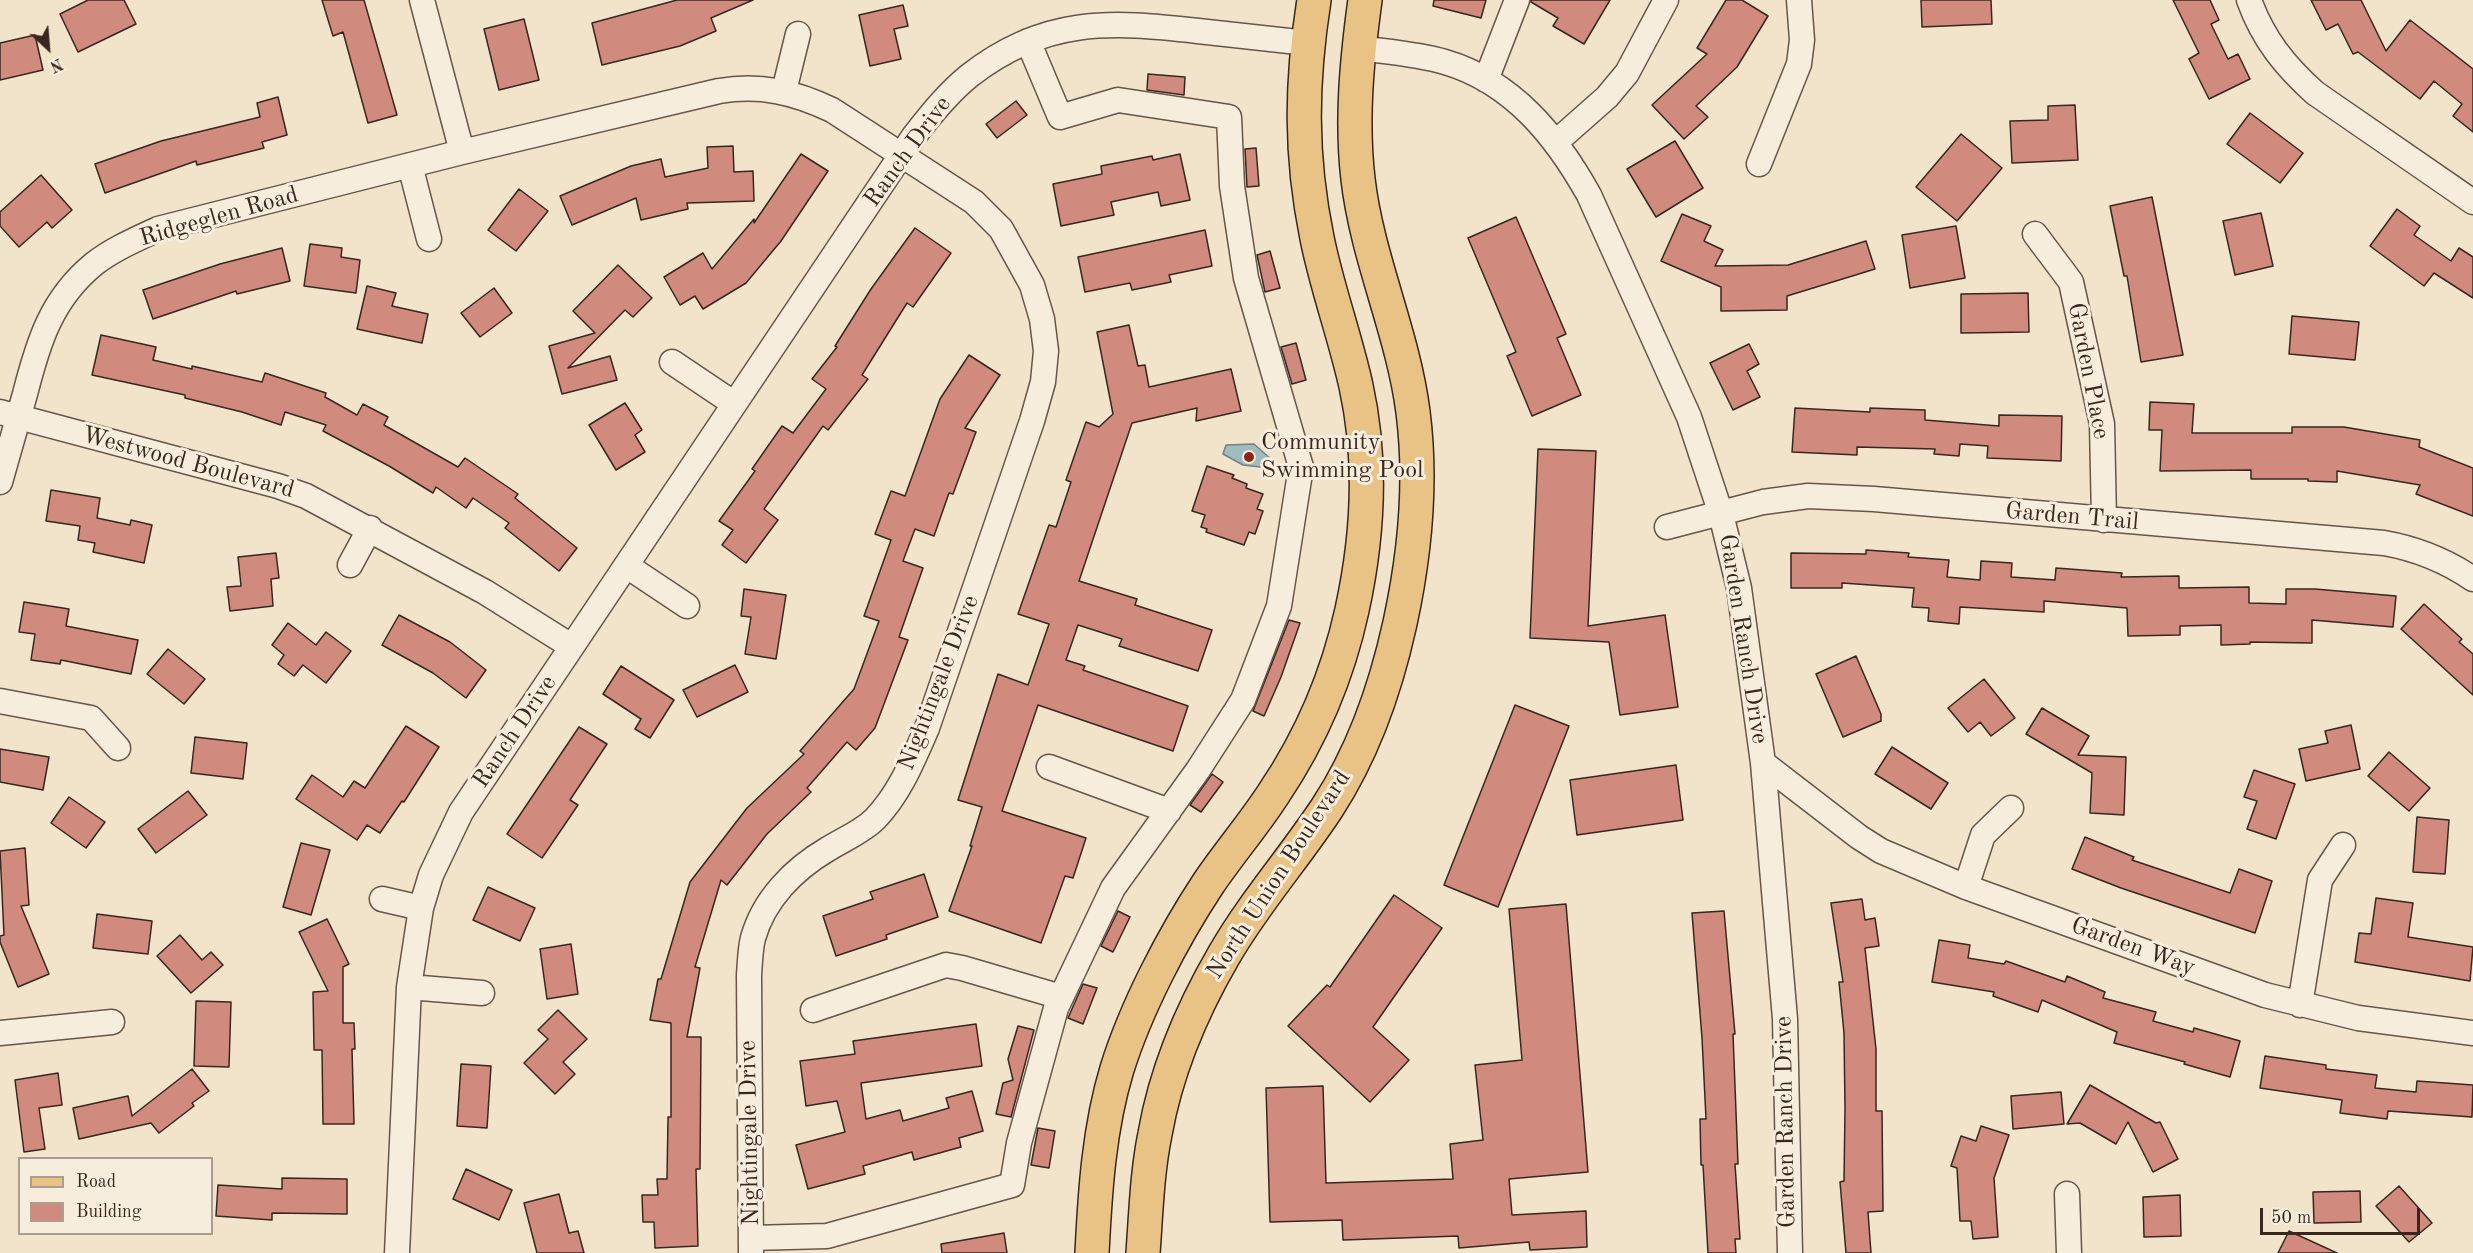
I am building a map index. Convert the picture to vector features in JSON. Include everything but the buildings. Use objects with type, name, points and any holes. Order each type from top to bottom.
[{"type":"main road","name":"North Union Boulevard","points":[[1092,1253],[1096,1188],[1104,1128],[1117,1070],[1135,1020],[1171,946],[1207,885],[1275,793],[1302,746],[1330,685],[1351,614],[1362,558],[1366,493],[1364,438],[1357,389],[1317,241],[1308,188],[1303,133],[1307,43],[1314,0]]},
{"type":"main road","name":"North Union Boulevard","points":[[1143,1253],[1155,1132],[1180,1045],[1224,955],[1246,920],[1329,805],[1355,754],[1384,687],[1410,574],[1417,510],[1413,411],[1403,364],[1365,222],[1358,178],[1354,114],[1365,0]]},
{"type":"street","points":[[422,0],[462,152]]},
{"type":"street","points":[[1486,80],[1516,0]]},
{"type":"street","points":[[1556,142],[1607,97],[1627,73],[1666,0]]},
{"type":"street","points":[[1759,164],[1799,64],[1802,40],[1799,0]]},
{"type":"street","points":[[2249,0],[2256,22],[2273,51],[2315,93],[2473,202]]},
{"type":"street","name":"Ranch Drive","points":[[397,1253],[409,987],[421,908],[431,875],[461,812],[627,566],[733,403],[901,155],[937,106],[968,76],[997,56],[1052,32],[1105,24],[1140,24],[1307,43]]},
{"type":"street","points":[[784,91],[798,34]]},
{"type":"street","points":[[751,1245],[827,1236],[1012,1185],[1019,1143],[1061,997],[1113,888],[1198,770],[1243,700],[1278,606],[1301,467],[1246,278],[1232,186],[1229,117],[1118,100],[1060,117],[1028,41]]},
{"type":"street","name":"Garden Ranch Drive","points":[[1359,48],[1414,55],[1447,63],[1486,80],[1508,93],[1531,112],[1575,169],[1589,195],[1689,417],[1721,514],[1739,588],[1763,763],[1785,1019],[1790,1253]]},
{"type":"street","name":"Ridgeglen Road","points":[[0,482],[9,414],[48,320],[70,289],[94,264],[126,244],[158,229],[462,152],[719,91],[749,88],[784,91],[806,98],[832,110],[901,155]]},
{"type":"street","name":"Nightingale Drive","points":[[751,1245],[748,975],[753,938],[764,910],[784,882],[804,865],[873,820],[892,798],[911,765],[943,682],[1032,422],[1043,382],[1046,351],[1042,319],[1032,285],[1007,237],[974,202],[901,155]]},
{"type":"street","points":[[410,165],[429,240]]},
{"type":"street","name":"Garden Place","points":[[2035,234],[2071,282],[2102,424],[2104,520]]},
{"type":"street","points":[[672,362],[733,403]]},
{"type":"street","name":"Westwood Boulevard","points":[[9,414],[278,486],[306,496],[370,528],[484,592],[572,646]]},
{"type":"street","name":"Garden Trail","points":[[1667,527],[1763,502],[1808,496],[1874,499],[2384,543],[2408,547],[2431,555],[2452,564],[2473,579]]},
{"type":"street","points":[[350,565],[370,528]]},
{"type":"street","points":[[627,566],[687,606]]},
{"type":"street","points":[[0,701],[91,718],[118,748]]},
{"type":"street","name":"Garden Way","points":[[1763,763],[1859,837],[1881,851],[1966,887],[2265,995],[2358,1018],[2473,1033]]},
{"type":"street","points":[[1049,767],[1169,811]]},
{"type":"street","points":[[1966,887],[1983,835],[2011,808]]},
{"type":"street","points":[[2300,1005],[2320,880],[2343,845]]},
{"type":"street","points":[[382,899],[421,908]]},
{"type":"street","points":[[813,1010],[946,966],[962,968],[1061,997]]},
{"type":"street","points":[[409,987],[482,993]]},
{"type":"street","points":[[0,1033],[112,1022]]},
{"type":"street","points":[[2067,1194],[2069,1253]]},
{"type":"water","name":"Community Swimming Pool","points":[[1254,444],[1272,460],[1269,468],[1243,465],[1223,454],[1226,445]]},
{"type":"place","name":"Community Swimming Pool","points":[[1249,457]]}]
